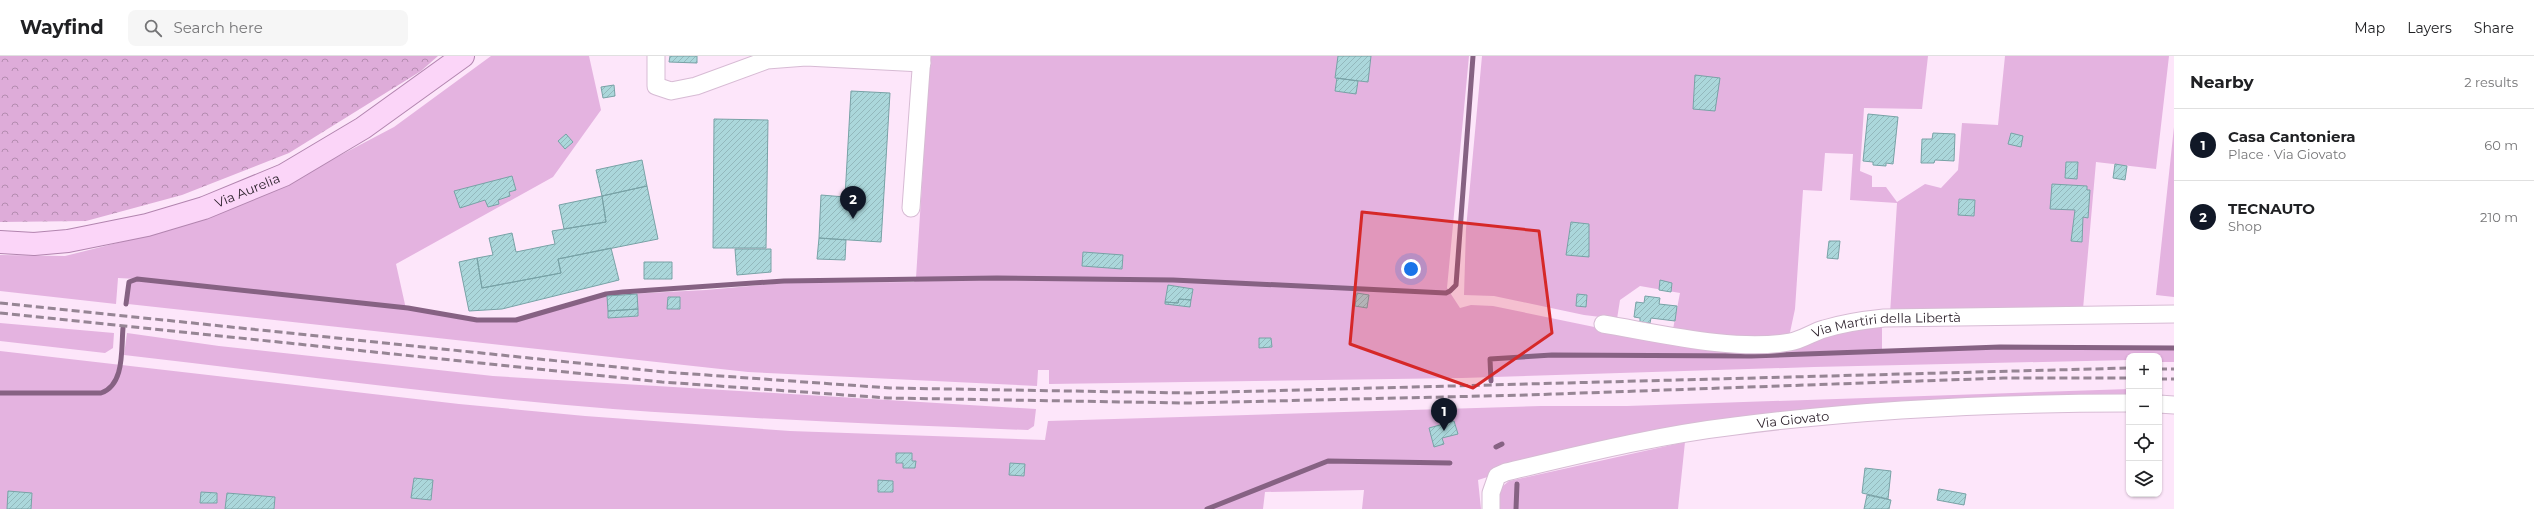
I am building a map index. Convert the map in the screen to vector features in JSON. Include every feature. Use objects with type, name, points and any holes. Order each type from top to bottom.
[{"type":"main road","name":"Via Aurelia","points":[[0,242],[34,244],[68,241],[147,225],[204,208],[284,175],[363,128],[463,56]]},
{"type":"street","points":[[656,56],[656,86],[671,91],[696,86],[767,60],[806,58],[922,60],[911,208]]},
{"type":"street","name":"Via Martiri della Libertà","points":[[1603,324],[1687,338],[1750,345],[1791,342],[1858,320],[1884,318],[2174,314]]},
{"type":"street","name":"Via Giovato","points":[[1491,509],[1492,493],[1497,476],[1506,472],[1592,451],[1734,426],[1975,406],[2126,403]]},
{"type":"street","points":[[2162,404],[2174,405]]},
{"type":"highlighted area","points":[[1362,212],[1539,231],[1552,333],[1473,388],[1350,344]]},
{"type":"shaded area","points":[[491,56],[589,56],[601,110],[553,177],[396,264],[406,309],[477,322],[514,322],[607,295],[706,290],[784,283],[914,282],[916,278],[930,56],[1469,56],[1447,288],[1460,308],[1471,305],[1493,306],[1604,329],[1674,340],[1817,334],[1882,322],[1882,350],[2000,347],[2174,348],[2174,362],[2162,362],[2162,353],[2126,353],[2126,360],[1814,367],[1462,378],[1049,384],[1049,370],[1038,370],[1037,386],[748,372],[128,304],[130,283],[137,280],[282,296],[137,279],[118,278],[116,304],[0,291],[0,255],[65,256],[133,239],[278,188],[394,127]]},
{"type":"shaded area","points":[[1482,56],[1928,56],[1922,109],[1864,108],[1860,171],[1872,176],[1872,187],[1886,187],[1897,202],[1925,184],[1941,188],[1958,170],[1962,123],[1998,125],[2005,56],[2169,56],[2156,169],[2096,162],[2083,309],[1890,314],[1897,203],[1850,200],[1853,154],[1825,153],[1822,191],[1803,190],[1795,309],[1789,337],[1760,339],[1673,329],[1680,293],[1640,286],[1620,300],[1617,319],[1584,315],[1494,296],[1464,295],[1466,229]]},
{"type":"shaded area","points":[[2174,127],[2174,297],[2156,295]]},
{"type":"shaded area","points":[[0,323],[114,333],[113,348],[105,353],[0,341]]},
{"type":"shaded area","points":[[127,333],[219,346],[493,376],[1036,409],[1034,426],[1028,430],[717,416],[552,404],[124,355]]},
{"type":"shaded area","points":[[0,351],[459,404],[585,416],[790,431],[1045,440],[1048,421],[1541,406],[1627,406],[2126,389],[2126,400],[1976,401],[1563,453],[1478,480],[1481,509],[1362,509],[1364,490],[1265,492],[1263,509],[0,509]]},
{"type":"shaded area","points":[[1685,442],[1678,509],[1496,509],[1498,490],[1509,481]]},
{"type":"green space","points":[[0,56],[438,56],[421,71],[289,153],[182,195],[86,221],[0,222]]},
{"type":"building","points":[[670,56],[697,56],[697,63],[669,62]]},
{"type":"building","points":[[1338,56],[1371,56],[1368,82],[1335,78]]},
{"type":"building","points":[[1695,75],[1720,78],[1715,111],[1693,109]]},
{"type":"building","points":[[1337,78],[1358,81],[1356,94],[1335,91]]},
{"type":"building","points":[[614,85],[615,96],[603,98],[601,87]]},
{"type":"building","points":[[851,91],[890,93],[881,242],[819,238],[821,195],[845,197]]},
{"type":"building","points":[[1868,114],[1898,117],[1893,164],[1886,163],[1886,166],[1873,165],[1873,162],[1863,161]]},
{"type":"building","points":[[714,119],[768,120],[766,248],[713,248]]},
{"type":"building","points":[[1933,133],[1955,134],[1954,161],[1935,160],[1934,163],[1921,163],[1922,139],[1932,139]]},
{"type":"building","points":[[2011,133],[2023,136],[2021,147],[2008,144]]},
{"type":"building","points":[[566,134],[573,142],[565,149],[558,141]]},
{"type":"building","points":[[642,160],[647,186],[602,196],[596,170]]},
{"type":"building","points":[[2066,162],[2078,162],[2077,179],[2065,178]]},
{"type":"building","points":[[2115,164],[2127,166],[2125,180],[2113,178]]},
{"type":"building","points":[[512,176],[516,190],[509,192],[510,196],[498,200],[499,204],[488,207],[485,200],[460,208],[454,191]]},
{"type":"building","points":[[2052,184],[2087,186],[2087,190],[2090,190],[2088,218],[2083,217],[2082,242],[2071,241],[2075,210],[2050,209]]},
{"type":"building","points":[[647,186],[658,239],[558,259],[561,273],[482,288],[477,258],[493,255],[489,238],[512,233],[516,252],[555,244],[552,231],[606,222],[602,196]]},
{"type":"building","points":[[602,196],[606,222],[564,229],[559,205]]},
{"type":"building","points":[[1959,199],[1975,200],[1974,216],[1958,215]]},
{"type":"building","points":[[1571,222],[1589,224],[1589,257],[1566,255]]},
{"type":"building","points":[[819,238],[846,240],[845,260],[817,259]]},
{"type":"building","points":[[1829,241],[1840,241],[1838,259],[1827,258]]},
{"type":"building","points":[[611,248],[619,280],[502,309],[469,311],[459,262],[477,258],[482,288],[561,273],[558,259]]},
{"type":"building","points":[[735,249],[771,249],[771,272],[737,275]]},
{"type":"building","points":[[1083,252],[1123,255],[1122,269],[1082,266]]},
{"type":"building","points":[[644,262],[672,262],[672,279],[644,279]]},
{"type":"building","points":[[1660,280],[1672,283],[1671,292],[1659,290]]},
{"type":"building","points":[[1168,285],[1193,289],[1191,300],[1179,299],[1178,303],[1165,302]]},
{"type":"building","points":[[1357,293],[1369,295],[1367,308],[1355,306]]},
{"type":"building","points":[[637,294],[638,309],[608,311],[607,296]]},
{"type":"building","points":[[1577,294],[1587,295],[1586,307],[1576,306]]},
{"type":"building","points":[[1645,296],[1660,298],[1659,304],[1677,306],[1675,321],[1651,318],[1650,323],[1640,322],[1640,318],[1634,317],[1636,302],[1644,303]]},
{"type":"building","points":[[668,297],[680,297],[680,309],[667,309]]},
{"type":"building","points":[[1179,299],[1191,300],[1190,307],[1165,304],[1165,302],[1178,303]]},
{"type":"building","points":[[638,309],[638,316],[608,318],[608,311]]},
{"type":"building","points":[[1259,338],[1271,338],[1272,347],[1259,348]]},
{"type":"building","points":[[1454,421],[1458,434],[1442,438],[1444,444],[1434,447],[1429,428]]},
{"type":"building","points":[[896,453],[912,453],[912,461],[916,461],[915,468],[903,468],[903,463],[896,463]]},
{"type":"building","points":[[1010,463],[1025,464],[1024,476],[1009,475]]},
{"type":"building","points":[[1865,468],[1891,471],[1888,499],[1862,493]]},
{"type":"building","points":[[414,478],[433,480],[431,500],[411,498]]},
{"type":"building","points":[[878,480],[893,481],[893,492],[878,492]]},
{"type":"building","points":[[1939,489],[1966,494],[1964,505],[1937,500]]},
{"type":"building","points":[[8,491],[32,493],[31,509],[7,509]]},
{"type":"building","points":[[201,492],[217,493],[217,503],[200,503]]},
{"type":"building","points":[[227,493],[275,497],[274,509],[225,509]]},
{"type":"building","points":[[1867,495],[1891,500],[1889,509],[1864,509]]},
{"type":"waterway","points":[[126,304],[129,282],[137,279],[408,308],[477,320],[516,320],[606,294],[784,281],[997,278],[1173,280],[1446,293],[1456,285],[1473,56]]},
{"type":"waterway","points":[[0,393],[101,393],[109,389],[118,374],[123,328]]},
{"type":"waterway","points":[[1491,381],[1490,359],[1552,355],[1751,356],[2000,347],[2174,348]]},
{"type":"waterway","points":[[1496,447],[1502,444]]},
{"type":"waterway","points":[[1207,509],[1328,461],[1450,463]]},
{"type":"waterway","points":[[1516,509],[1517,484]]},
{"type":"railway","points":[[0,303],[664,372],[890,388],[1188,393],[2126,368]]},
{"type":"railway","points":[[0,313],[662,382],[888,398],[1187,403],[1527,395],[2003,378],[2126,378]]},
{"type":"railway","points":[[2162,369],[2174,369]]},
{"type":"railway","points":[[2162,379],[2174,379]]},
{"type":"place","name":"TECNAUTO","points":[[853,219]]},
{"type":"place","name":"Casa Cantoniera","points":[[1444,431]]}]
